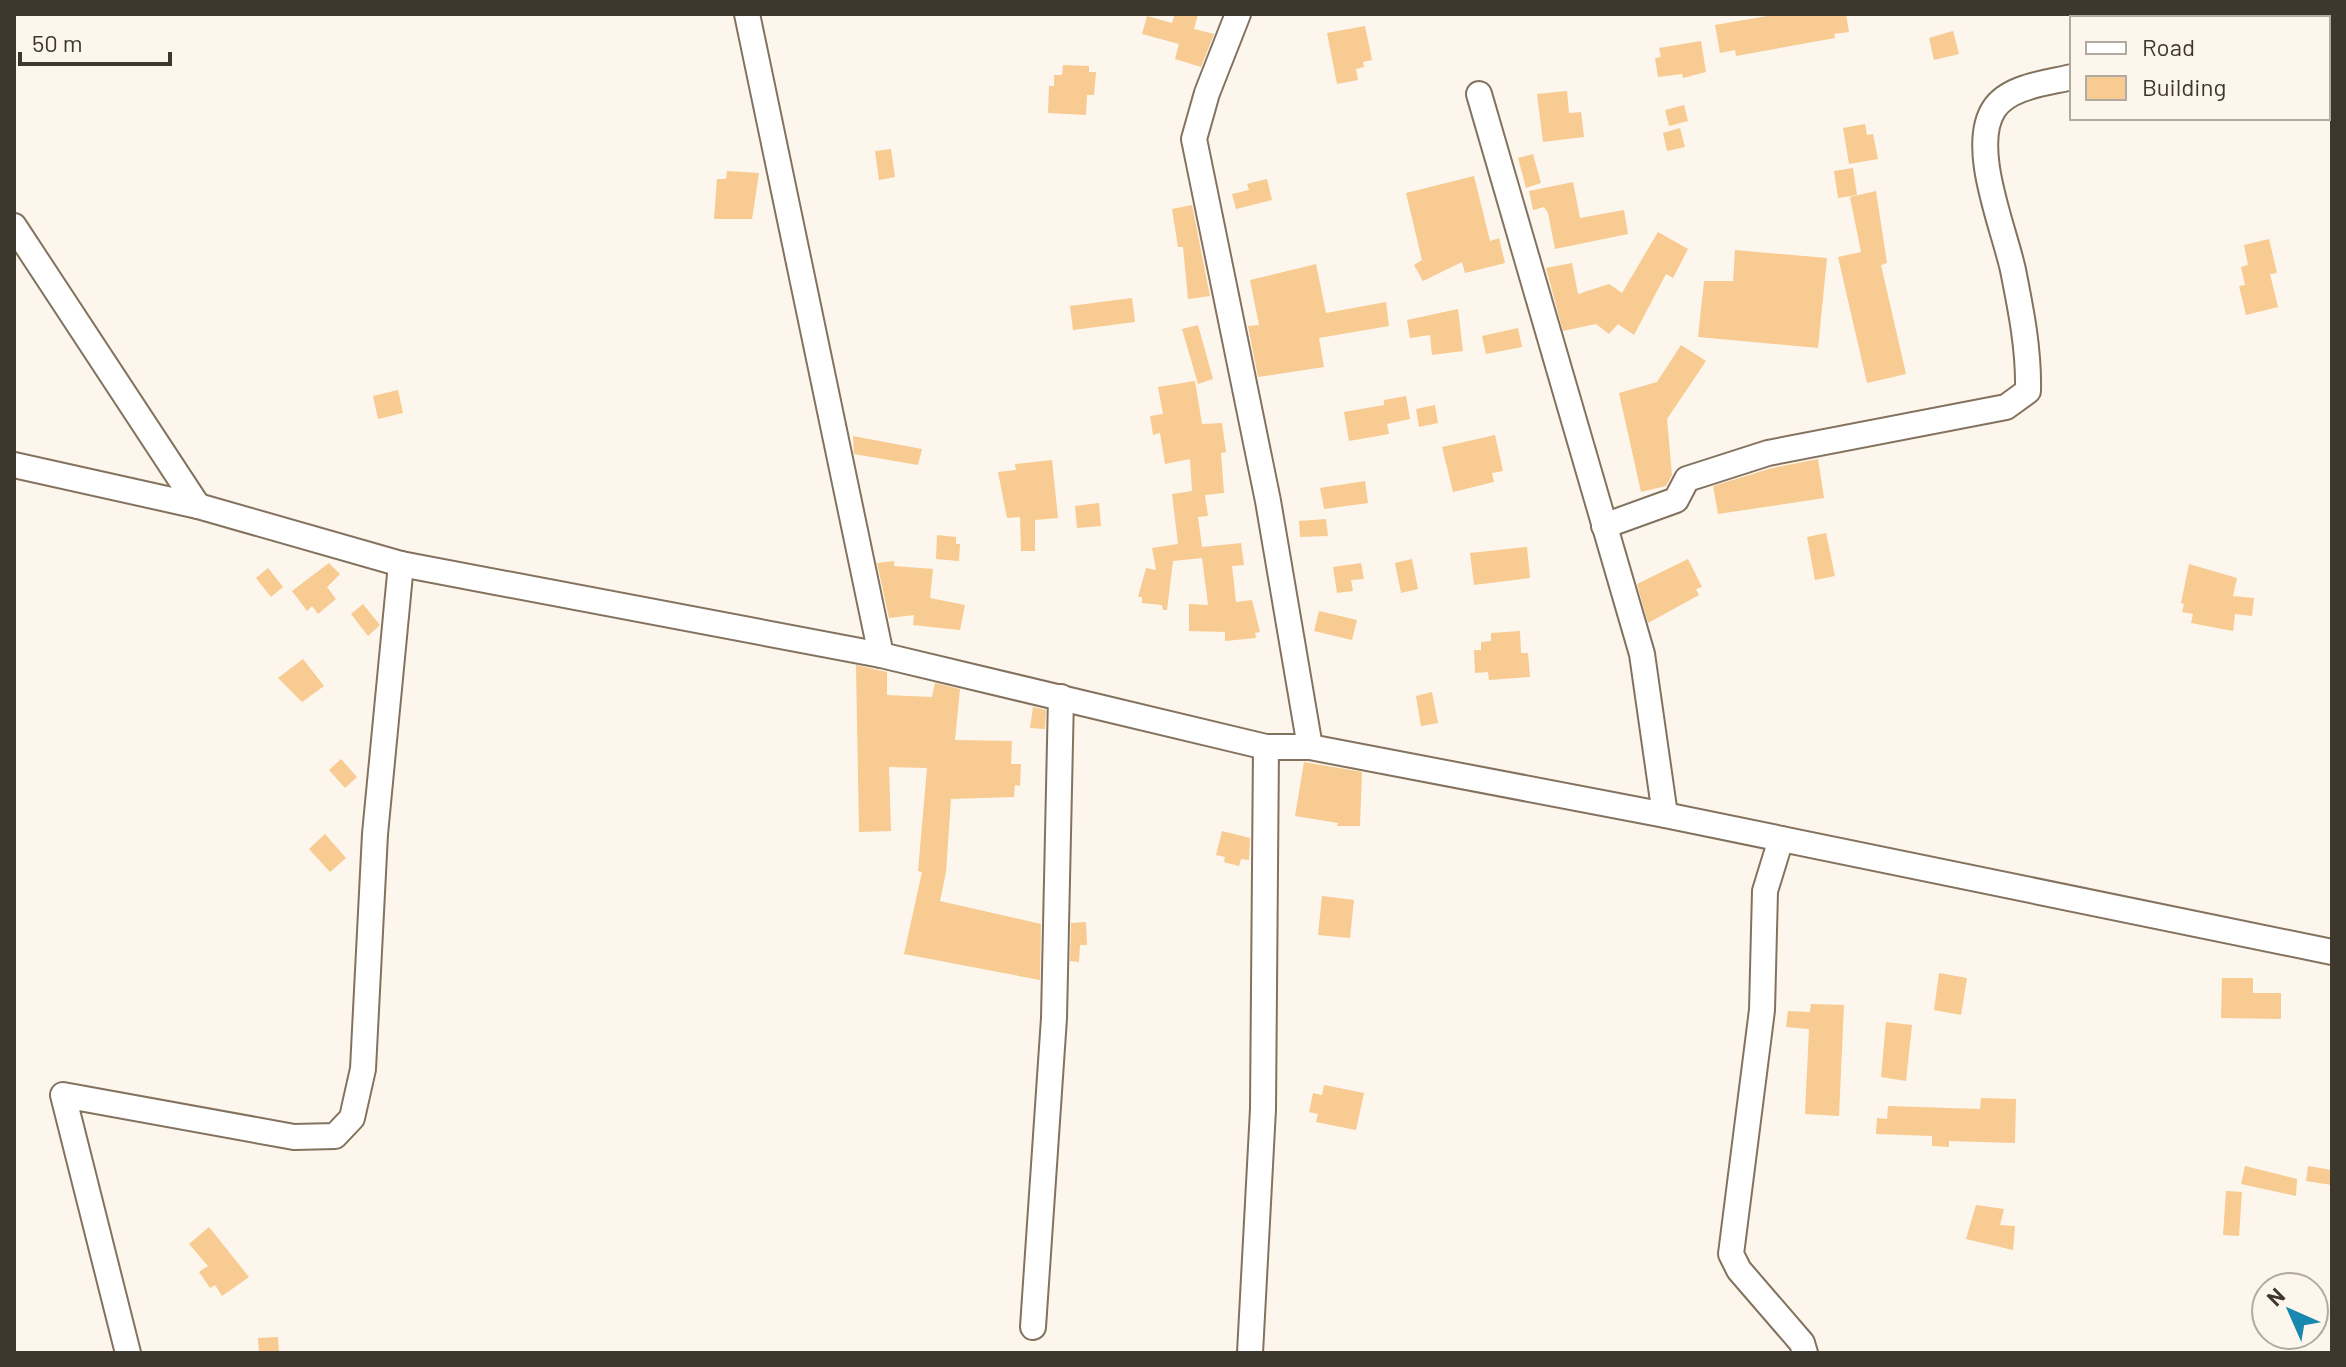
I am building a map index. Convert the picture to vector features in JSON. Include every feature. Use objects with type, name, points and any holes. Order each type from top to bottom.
[{"type":"street","points":[[747,14],[881,655]]},
{"type":"street","points":[[1238,14],[1207,93],[1194,139],[1268,501],[1310,747]]},
{"type":"street","points":[[1604,526],[1676,500],[1687,479],[1768,453],[1900,424],[2006,407],[2028,391],[2029,362],[2012,268],[1990,181],[1984,136],[1994,108],[2022,89],[2070,77]]},
{"type":"street","points":[[1479,94],[1642,654],[1665,815]]},
{"type":"street","points":[[14,226],[198,506]]},
{"type":"street","points":[[14,465],[198,506],[401,564],[881,655],[1266,747],[1310,747],[1665,815],[2332,952]]},
{"type":"street","points":[[128,1353],[63,1095],[294,1137],[335,1136],[352,1118],[363,1069],[375,834],[401,564]]},
{"type":"street","points":[[1033,1327],[1054,1018],[1061,697]]},
{"type":"street","points":[[1250,1353],[1263,1109],[1266,747]]},
{"type":"street","points":[[1781,839],[1765,891],[1762,1010],[1731,1254],[1739,1270],[1802,1343],[1805,1353]]},
{"type":"building","points":[[1175,14],[1198,14],[1194,29],[1214,34],[1201,67],[1175,59],[1179,44],[1142,34],[1147,16],[1172,23]]},
{"type":"building","points":[[1779,14],[1846,14],[1849,32],[1834,34],[1835,38],[1736,56],[1735,50],[1720,53],[1715,25]]},
{"type":"building","points":[[1365,26],[1372,60],[1363,62],[1364,67],[1356,69],[1358,80],[1337,84],[1327,33]]},
{"type":"building","points":[[1953,31],[1959,54],[1934,60],[1929,38]]},
{"type":"building","points":[[1701,41],[1706,72],[1683,78],[1682,74],[1658,77],[1655,58],[1661,57],[1659,48]]},
{"type":"building","points":[[1063,65],[1089,66],[1089,72],[1096,72],[1094,95],[1087,95],[1086,115],[1048,113],[1049,86],[1054,86],[1054,75],[1062,75]]},
{"type":"building","points":[[1567,91],[1569,113],[1581,112],[1584,137],[1543,142],[1537,94]]},
{"type":"building","points":[[1684,105],[1688,121],[1669,126],[1665,110]]},
{"type":"building","points":[[1865,124],[1867,135],[1873,134],[1878,159],[1849,164],[1843,128]]},
{"type":"building","points":[[1680,128],[1685,147],[1667,151],[1663,133]]},
{"type":"building","points":[[891,149],[895,177],[879,180],[875,151]]},
{"type":"building","points":[[1533,154],[1541,183],[1526,188],[1518,158]]},
{"type":"building","points":[[1853,168],[1857,195],[1838,198],[1834,171]]},
{"type":"building","points":[[727,171],[759,173],[752,219],[714,219],[717,179],[726,179]]},
{"type":"building","points":[[1474,176],[1490,241],[1499,238],[1505,263],[1465,273],[1462,262],[1423,281],[1414,265],[1422,260],[1406,193]]},
{"type":"building","points":[[1267,179],[1272,200],[1236,209],[1232,194],[1249,190],[1247,184]]},
{"type":"building","points":[[1573,182],[1580,218],[1624,210],[1628,234],[1555,249],[1548,213],[1544,207],[1533,210],[1529,191]]},
{"type":"building","points":[[1876,191],[1887,263],[1881,265],[1906,374],[1867,383],[1838,257],[1861,252],[1850,197]]},
{"type":"building","points":[[1192,205],[1210,296],[1188,299],[1183,247],[1178,247],[1172,209]]},
{"type":"building","points":[[1658,232],[1688,249],[1673,278],[1666,274],[1634,335],[1618,324],[1609,334],[1596,324],[1563,331],[1546,268],[1572,263],[1578,294],[1609,284],[1622,293]]},
{"type":"building","points":[[2269,239],[2277,273],[2270,274],[2278,307],[2246,315],[2239,286],[2245,285],[2241,267],[2248,265],[2244,245]]},
{"type":"building","points":[[1735,250],[1827,258],[1818,348],[1698,337],[1704,281],[1733,281]]},
{"type":"building","points":[[1316,264],[1326,313],[1386,302],[1389,326],[1319,338],[1324,367],[1258,377],[1248,326],[1259,325],[1250,280]]},
{"type":"building","points":[[1132,298],[1135,322],[1073,330],[1070,306]]},
{"type":"building","points":[[1458,309],[1463,351],[1432,355],[1430,335],[1410,338],[1407,320]]},
{"type":"building","points":[[1198,325],[1213,379],[1198,384],[1182,329]]},
{"type":"building","points":[[1518,328],[1522,347],[1486,354],[1482,336]]},
{"type":"building","points":[[1681,345],[1706,361],[1667,419],[1672,475],[1666,486],[1641,492],[1619,393],[1657,382]]},
{"type":"building","points":[[1195,381],[1202,424],[1222,423],[1226,452],[1221,453],[1224,493],[1205,495],[1208,516],[1198,517],[1202,547],[1241,543],[1244,565],[1232,566],[1236,602],[1252,600],[1260,632],[1255,633],[1256,638],[1225,641],[1225,632],[1189,631],[1189,604],[1208,605],[1202,558],[1173,561],[1167,610],[1163,610],[1162,605],[1142,603],[1142,597],[1138,597],[1146,568],[1156,570],[1152,548],[1178,544],[1172,494],[1192,491],[1190,459],[1165,464],[1160,433],[1153,435],[1150,416],[1163,414],[1158,387]]},
{"type":"building","points":[[398,390],[403,413],[378,419],[373,396]]},
{"type":"building","points":[[1406,396],[1410,419],[1387,424],[1389,434],[1349,441],[1344,412],[1384,405],[1384,400]]},
{"type":"building","points":[[1435,405],[1438,423],[1419,427],[1416,409]]},
{"type":"building","points":[[1495,435],[1503,471],[1492,473],[1494,482],[1453,492],[1442,447]]},
{"type":"building","points":[[853,436],[922,449],[918,465],[854,454]]},
{"type":"building","points":[[1818,459],[1824,498],[1718,514],[1713,486],[1772,468]]},
{"type":"building","points":[[1052,460],[1058,518],[1035,520],[1035,551],[1021,551],[1020,517],[1007,518],[998,472],[1016,470],[1015,464]]},
{"type":"building","points":[[1365,481],[1368,503],[1324,509],[1320,488]]},
{"type":"building","points":[[1099,503],[1101,526],[1077,528],[1075,506]]},
{"type":"building","points":[[1326,519],[1328,536],[1300,537],[1299,521]]},
{"type":"building","points":[[1826,533],[1835,576],[1815,580],[1807,537]]},
{"type":"building","points":[[937,535],[956,537],[956,544],[960,544],[959,561],[936,559]]},
{"type":"building","points":[[1527,547],[1530,578],[1474,585],[1470,553]]},
{"type":"building","points":[[1412,559],[1418,589],[1401,593],[1395,563]]},
{"type":"building","points":[[1688,559],[1702,587],[1696,589],[1699,595],[1648,623],[1637,584]]},
{"type":"building","points":[[894,561],[894,566],[933,569],[930,598],[965,605],[960,630],[913,625],[914,615],[889,618],[877,563]]},
{"type":"building","points":[[329,563],[340,574],[327,587],[336,599],[318,614],[312,606],[307,611],[292,591]]},
{"type":"building","points":[[1361,563],[1364,579],[1351,580],[1353,591],[1337,593],[1333,567]]},
{"type":"building","points":[[2189,564],[2237,578],[2233,596],[2254,598],[2252,616],[2235,614],[2233,631],[2191,623],[2193,614],[2182,612],[2184,604],[2181,603]]},
{"type":"building","points":[[268,568],[283,587],[271,597],[256,578]]},
{"type":"building","points":[[363,604],[380,625],[368,636],[351,614]]},
{"type":"building","points":[[1319,611],[1357,620],[1352,640],[1314,631]]},
{"type":"building","points":[[1520,631],[1521,653],[1528,653],[1530,677],[1489,680],[1488,672],[1475,673],[1474,650],[1481,650],[1481,642],[1491,641],[1491,633]]},
{"type":"building","points":[[303,659],[324,686],[302,702],[278,678]]},
{"type":"building","points":[[856,665],[887,672],[887,695],[932,697],[935,683],[960,689],[955,740],[1012,741],[1011,764],[1021,764],[1020,786],[1015,785],[1014,797],[951,799],[946,872],[940,901],[1041,924],[1040,980],[904,954],[922,872],[918,871],[927,768],[889,767],[891,831],[859,832]]},
{"type":"building","points":[[1432,692],[1438,723],[1421,726],[1416,696]]},
{"type":"building","points":[[1033,707],[1046,710],[1045,729],[1030,728]]},
{"type":"building","points":[[341,759],[357,777],[345,788],[329,770]]},
{"type":"building","points":[[1304,762],[1362,772],[1360,826],[1337,826],[1338,823],[1295,816]]},
{"type":"building","points":[[1222,831],[1250,838],[1249,860],[1241,859],[1239,866],[1224,862],[1225,857],[1216,855]]},
{"type":"building","points":[[325,834],[346,858],[330,872],[309,849]]},
{"type":"building","points":[[1322,896],[1354,900],[1350,938],[1318,935]]},
{"type":"building","points":[[1086,922],[1087,945],[1080,945],[1079,962],[1070,961],[1071,923]]},
{"type":"building","points":[[1939,973],[1967,978],[1961,1015],[1934,1010]]},
{"type":"building","points":[[2222,978],[2253,978],[2253,993],[2281,993],[2281,1019],[2221,1018]]},
{"type":"building","points":[[1811,1004],[1844,1005],[1839,1116],[1805,1114],[1809,1029],[1786,1027],[1788,1011],[1810,1012]]},
{"type":"building","points":[[1886,1022],[1912,1025],[1906,1081],[1881,1077]]},
{"type":"building","points":[[1324,1085],[1364,1093],[1356,1130],[1316,1122],[1318,1114],[1309,1112],[1313,1093],[1322,1095]]},
{"type":"building","points":[[1981,1098],[2016,1099],[2015,1143],[1949,1141],[1949,1147],[1932,1146],[1932,1136],[1876,1134],[1877,1118],[1887,1119],[1888,1106],[1980,1109]]},
{"type":"building","points":[[2245,1166],[2297,1179],[2296,1196],[2241,1184]]},
{"type":"building","points":[[2308,1166],[2332,1170],[2332,1185],[2306,1181]]},
{"type":"building","points":[[2226,1191],[2242,1192],[2239,1236],[2223,1235]]},
{"type":"building","points":[[1976,1205],[2004,1209],[2000,1225],[2015,1226],[2013,1250],[1966,1239]]},
{"type":"building","points":[[209,1227],[249,1277],[222,1296],[215,1285],[210,1288],[199,1272],[208,1266],[189,1244]]},
{"type":"building","points":[[278,1337],[279,1353],[259,1353],[258,1338]]}]
